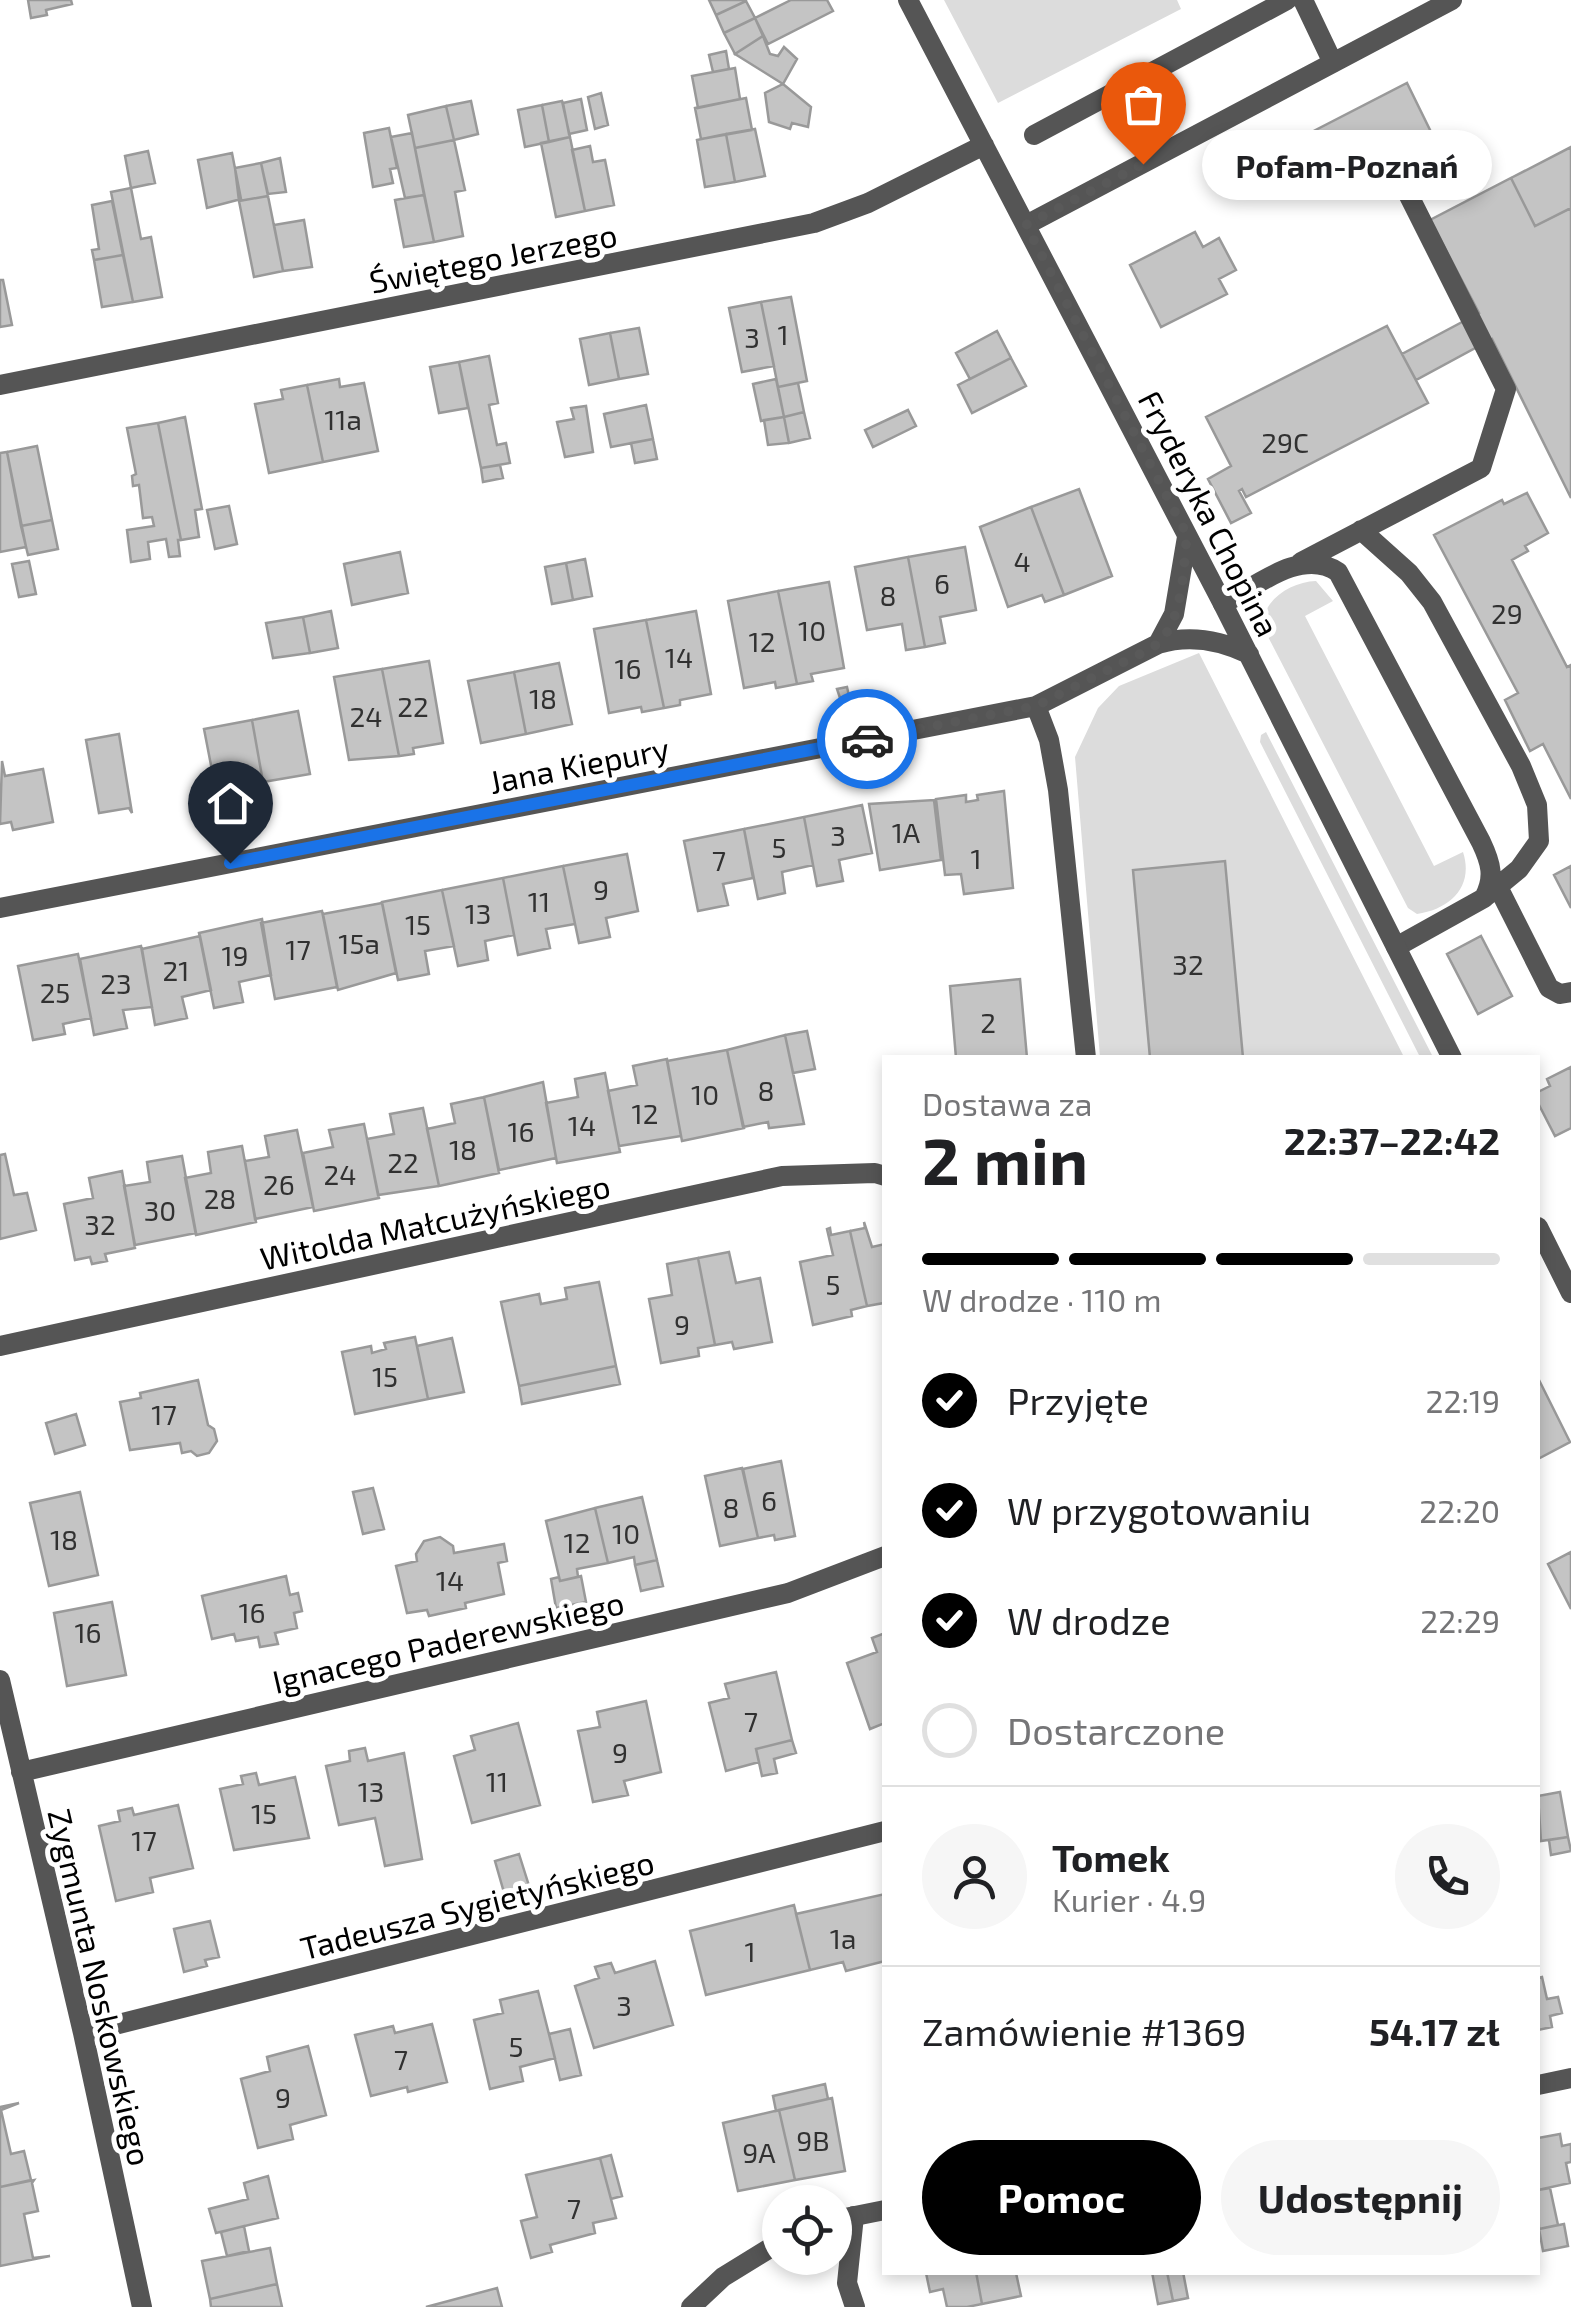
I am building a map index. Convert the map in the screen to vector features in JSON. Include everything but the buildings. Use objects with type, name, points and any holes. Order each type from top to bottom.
[{"type":"street","name":"Fryderyka Chopina","points":[[908,0],[1249,654],[1450,1055]]},
{"type":"street","points":[[1034,135],[1287,0]]},
{"type":"street","points":[[1303,0],[1333,63]]},
{"type":"street","points":[[1026,225],[1452,0]]},
{"type":"street","name":"Świętego Jerzego","points":[[0,385],[814,224],[868,203],[984,145]]},
{"type":"street","points":[[1223,604],[1482,468],[1506,389],[1388,154]]},
{"type":"street","points":[[1361,530],[1409,573],[1432,602],[1521,766],[1537,805],[1539,841],[1530,856],[1491,887],[1396,947]]},
{"type":"street","points":[[1158,644],[1174,614],[1187,535]]},
{"type":"street","points":[[1295,566],[1318,562],[1329,566],[1345,582],[1482,842],[1491,887],[1549,988],[1560,994],[1571,992]]},
{"type":"street","points":[[1158,644],[1203,639],[1249,654]]},
{"type":"street","name":"Jana Kiepury","points":[[0,908],[1036,706],[1158,644]]},
{"type":"street","points":[[1036,706],[1049,740],[1058,790],[1086,1055]]},
{"type":"street","name":"Witolda Małcużyńskiego","points":[[0,1346],[782,1176],[882,1175]]},
{"type":"street","points":[[1571,1246],[1543,1252],[1571,1293]]},
{"type":"street","name":"Ignacego Paderewskiego","points":[[20,1772],[788,1592],[882,1557]]},
{"type":"street","name":"Zygmunta Noskowskiego","points":[[0,1680],[142,2307]]},
{"type":"street","name":"Tadeusza Sygietyńskiego","points":[[83,2033],[882,1831]]},
{"type":"street","points":[[1540,2085],[1571,2078]]},
{"type":"street","points":[[852,2217],[882,2211]]},
{"type":"street","points":[[691,2307],[762,2253]]},
{"type":"street","points":[[847,2275],[855,2307]]},
{"type":"shaded area","points":[[944,0],[1177,0],[1181,9],[998,103]]},
{"type":"shaded area","points":[[1316,581],[1333,601],[1305,616],[1434,866],[1463,852],[1465,875],[1457,894],[1429,911],[1417,914],[1408,908],[1262,625],[1268,607],[1280,594]]},
{"type":"shaded area","points":[[1199,653],[1403,1055],[1100,1055],[1075,757],[1098,708],[1119,686]]},
{"type":"shaded area","points":[[1266,732],[1432,1055],[1419,1055],[1260,742]]},
{"type":"way so far","points":[[867,739],[1036,706],[1150,649],[1168,630],[1180,591],[1187,535],[1026,225],[1143,164]]},
{"type":"place","name":"Pofam-Poznań","points":[[1143,164]]},
{"type":"route","points":[[230,863],[867,739]]}]
